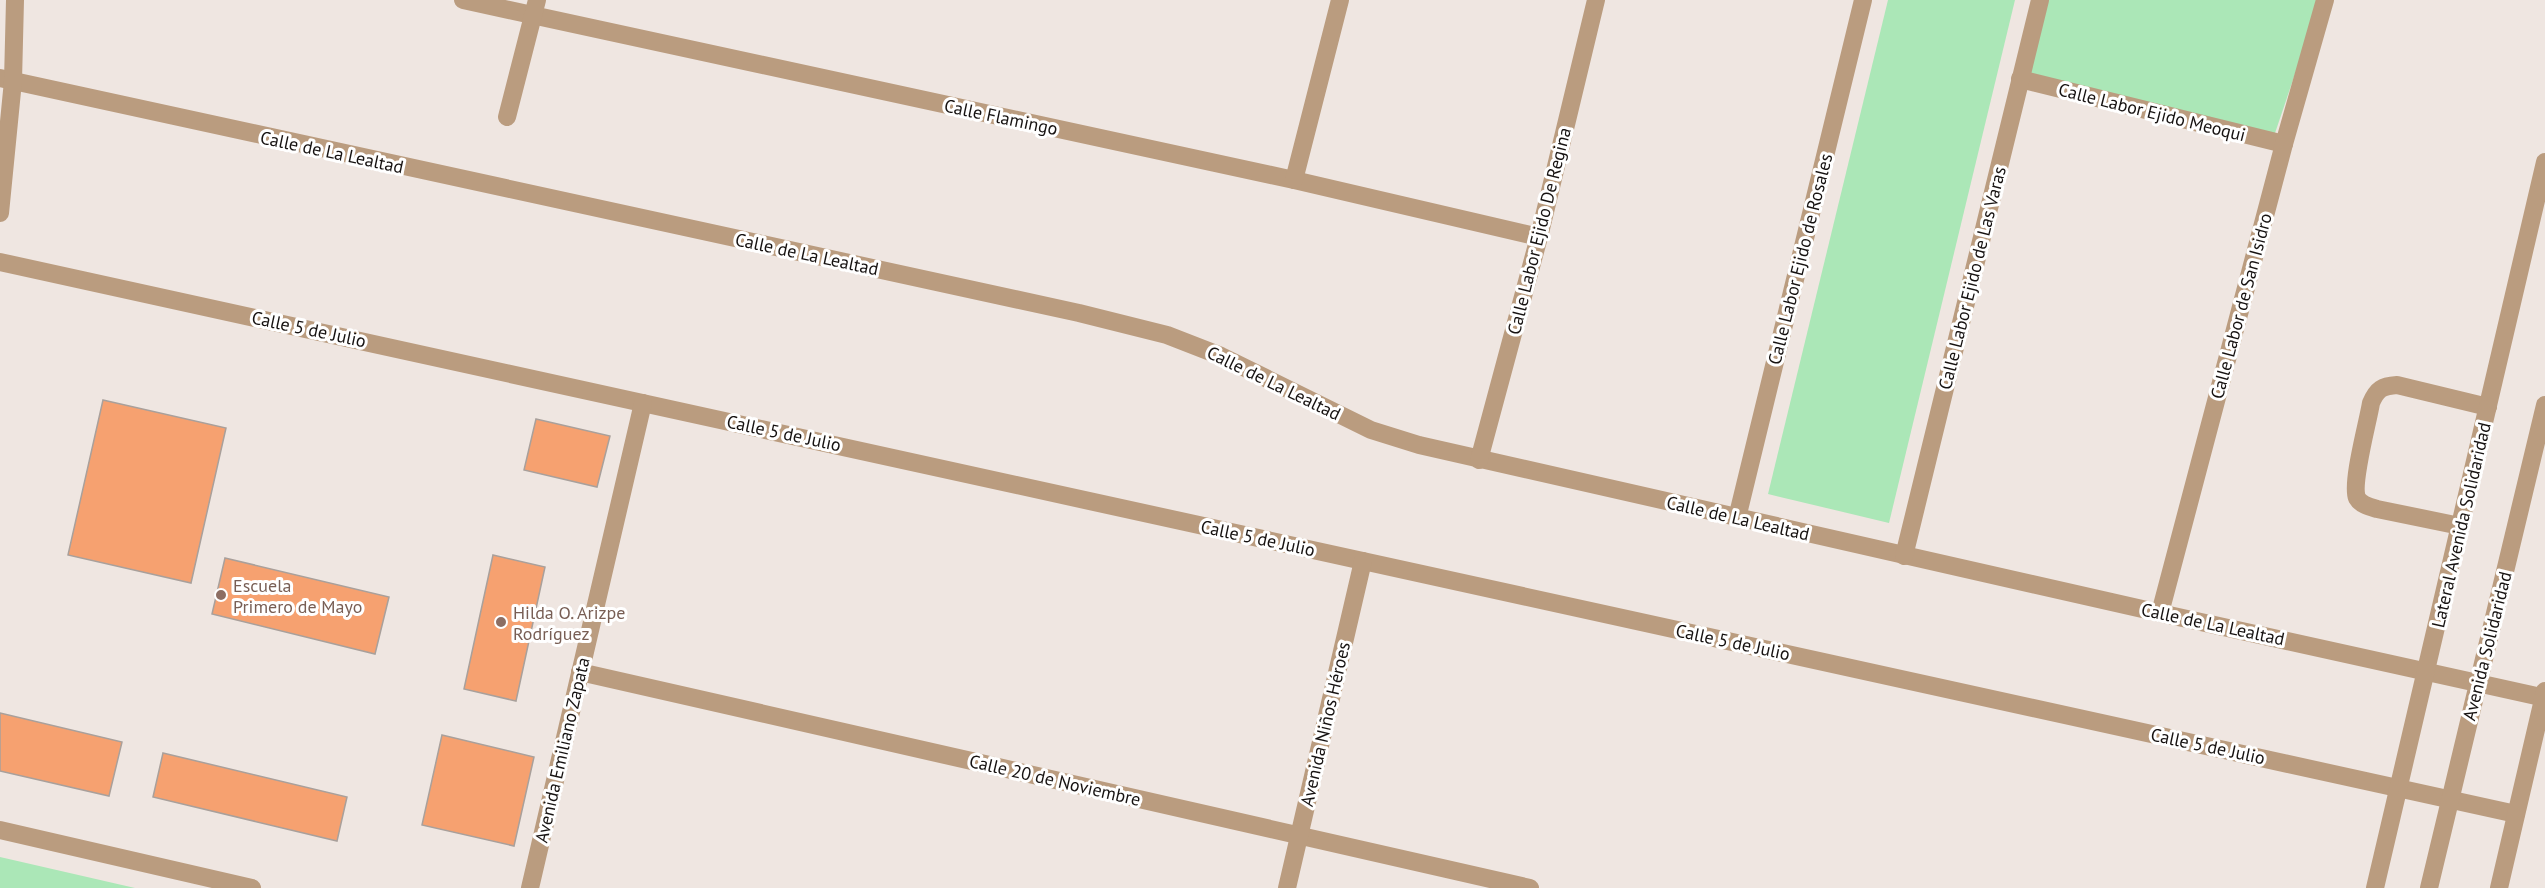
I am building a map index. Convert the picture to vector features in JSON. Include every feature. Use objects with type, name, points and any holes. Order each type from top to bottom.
[{"type":"street","points":[[0,213],[6,80],[15,0]]},
{"type":"street","name":"Calle Flamingo","points":[[463,0],[535,8],[1539,237]]},
{"type":"street","points":[[1294,180],[1340,0]]},
{"type":"street","name":"Calle Labor Ejido De Regina","points":[[1479,460],[1539,237],[1596,0]]},
{"type":"street","name":"Calle Labor Ejido de Rosales","points":[[1737,518],[1863,0]]},
{"type":"street","name":"Calle Labor Ejido de Las Varas","points":[[1904,556],[2040,0]]},
{"type":"street","name":"Calle Labor de San Isidro","points":[[2160,613],[2284,144],[2325,0]]},
{"type":"street","points":[[507,117],[535,8]]},
{"type":"street","name":"Calle Labor Ejido Meoqui","points":[[2020,79],[2284,144]]},
{"type":"street","name":"Calle de La Lealtad","points":[[6,80],[1079,313],[1167,335],[1221,356],[1371,430],[1419,446],[2160,613],[2544,695]]},
{"type":"street","name":"Lateral Avenida Solidaridad","points":[[2375,888],[2545,162]]},
{"type":"street","name":"Calle 5 de Julio","points":[[0,262],[2516,814]]},
{"type":"street","points":[[2460,526],[2365,506],[2358,499],[2355,485],[2371,403],[2376,392],[2384,386],[2397,385],[2488,407]]},
{"type":"street","name":"Avenida Emiliano Zapata","points":[[530,888],[643,403]]},
{"type":"street","name":"Avenida Solidaridad","points":[[2429,888],[2545,405]]},
{"type":"street","name":"Avenida Niños Héroes","points":[[1287,888],[1363,561]]},
{"type":"street","name":"Calle 20 de Noviembre","points":[[580,672],[1530,888]]},
{"type":"street","points":[[2499,888],[2544,695]]},
{"type":"street","points":[[0,830],[252,888]]},
{"type":"green space","points":[[1888,0],[2015,0],[1889,523],[1768,494]]},
{"type":"green space","points":[[2039,0],[2320,0],[2273,139],[2020,78]]},
{"type":"green space","points":[[0,857],[135,888],[0,888]]},
{"type":"building","points":[[103,400],[226,428],[191,583],[68,555]]},
{"type":"building","points":[[536,419],[610,436],[597,487],[524,470]]},
{"type":"building","points":[[493,555],[545,567],[516,701],[464,689]]},
{"type":"building","points":[[225,558],[389,597],[375,654],[212,614]]},
{"type":"building","points":[[0,713],[122,742],[109,796],[0,771]]},
{"type":"building","points":[[442,735],[534,757],[514,846],[422,825]]},
{"type":"building","points":[[163,753],[347,797],[337,841],[153,797]]},
{"type":"place","name":"Escuela Primero de Mayo","points":[[221,595]]},
{"type":"place","name":"Hilda O. Arizpe Rodríguez","points":[[501,622]]}]
